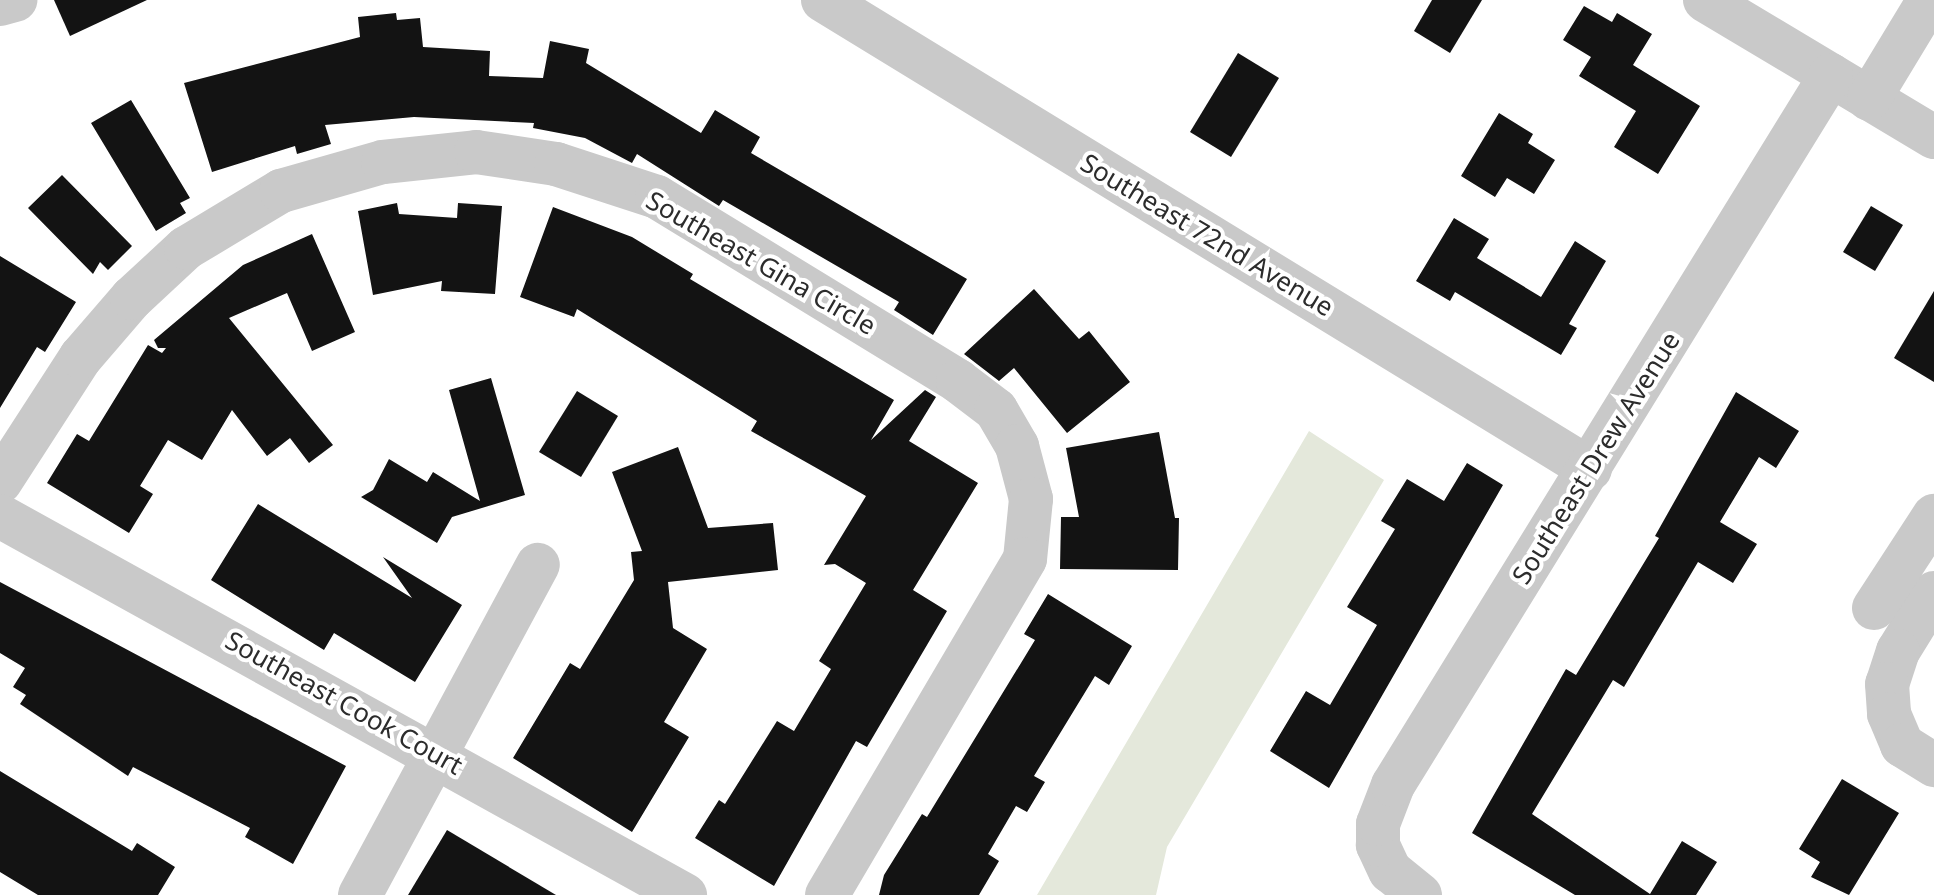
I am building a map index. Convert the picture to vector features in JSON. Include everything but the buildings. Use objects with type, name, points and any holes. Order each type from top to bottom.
[{"type":"street","points":[[0,4],[15,0]]},
{"type":"street","name":"Southeast 72nd Avenue","points":[[823,0],[1590,469]]},
{"type":"street","points":[[1705,0],[1934,137]]},
{"type":"street","points":[[1869,99],[1929,0]]},
{"type":"street","name":"Southeast Drew Avenue","points":[[1420,895],[1390,871],[1378,845],[1378,824],[1393,785],[1831,75]]},
{"type":"street","name":"Southeast Gina Circle","points":[[0,482],[81,357],[132,298],[186,248],[281,191],[383,162],[476,152],[556,164],[657,197],[958,381],[996,410],[1017,446],[1031,499],[1025,559],[827,895]]},
{"type":"street","name":"Southeast Cook Court","points":[[0,516],[437,754],[685,895]]},
{"type":"street","points":[[1874,608],[1934,516]]},
{"type":"street","points":[[360,895],[538,565]]},
{"type":"street","points":[[1934,593],[1898,651],[1887,684],[1889,714],[1902,745],[1934,765]]},
{"type":"shaded area","points":[[1309,431],[1384,480],[1167,847],[1156,895],[1037,895]]}]
